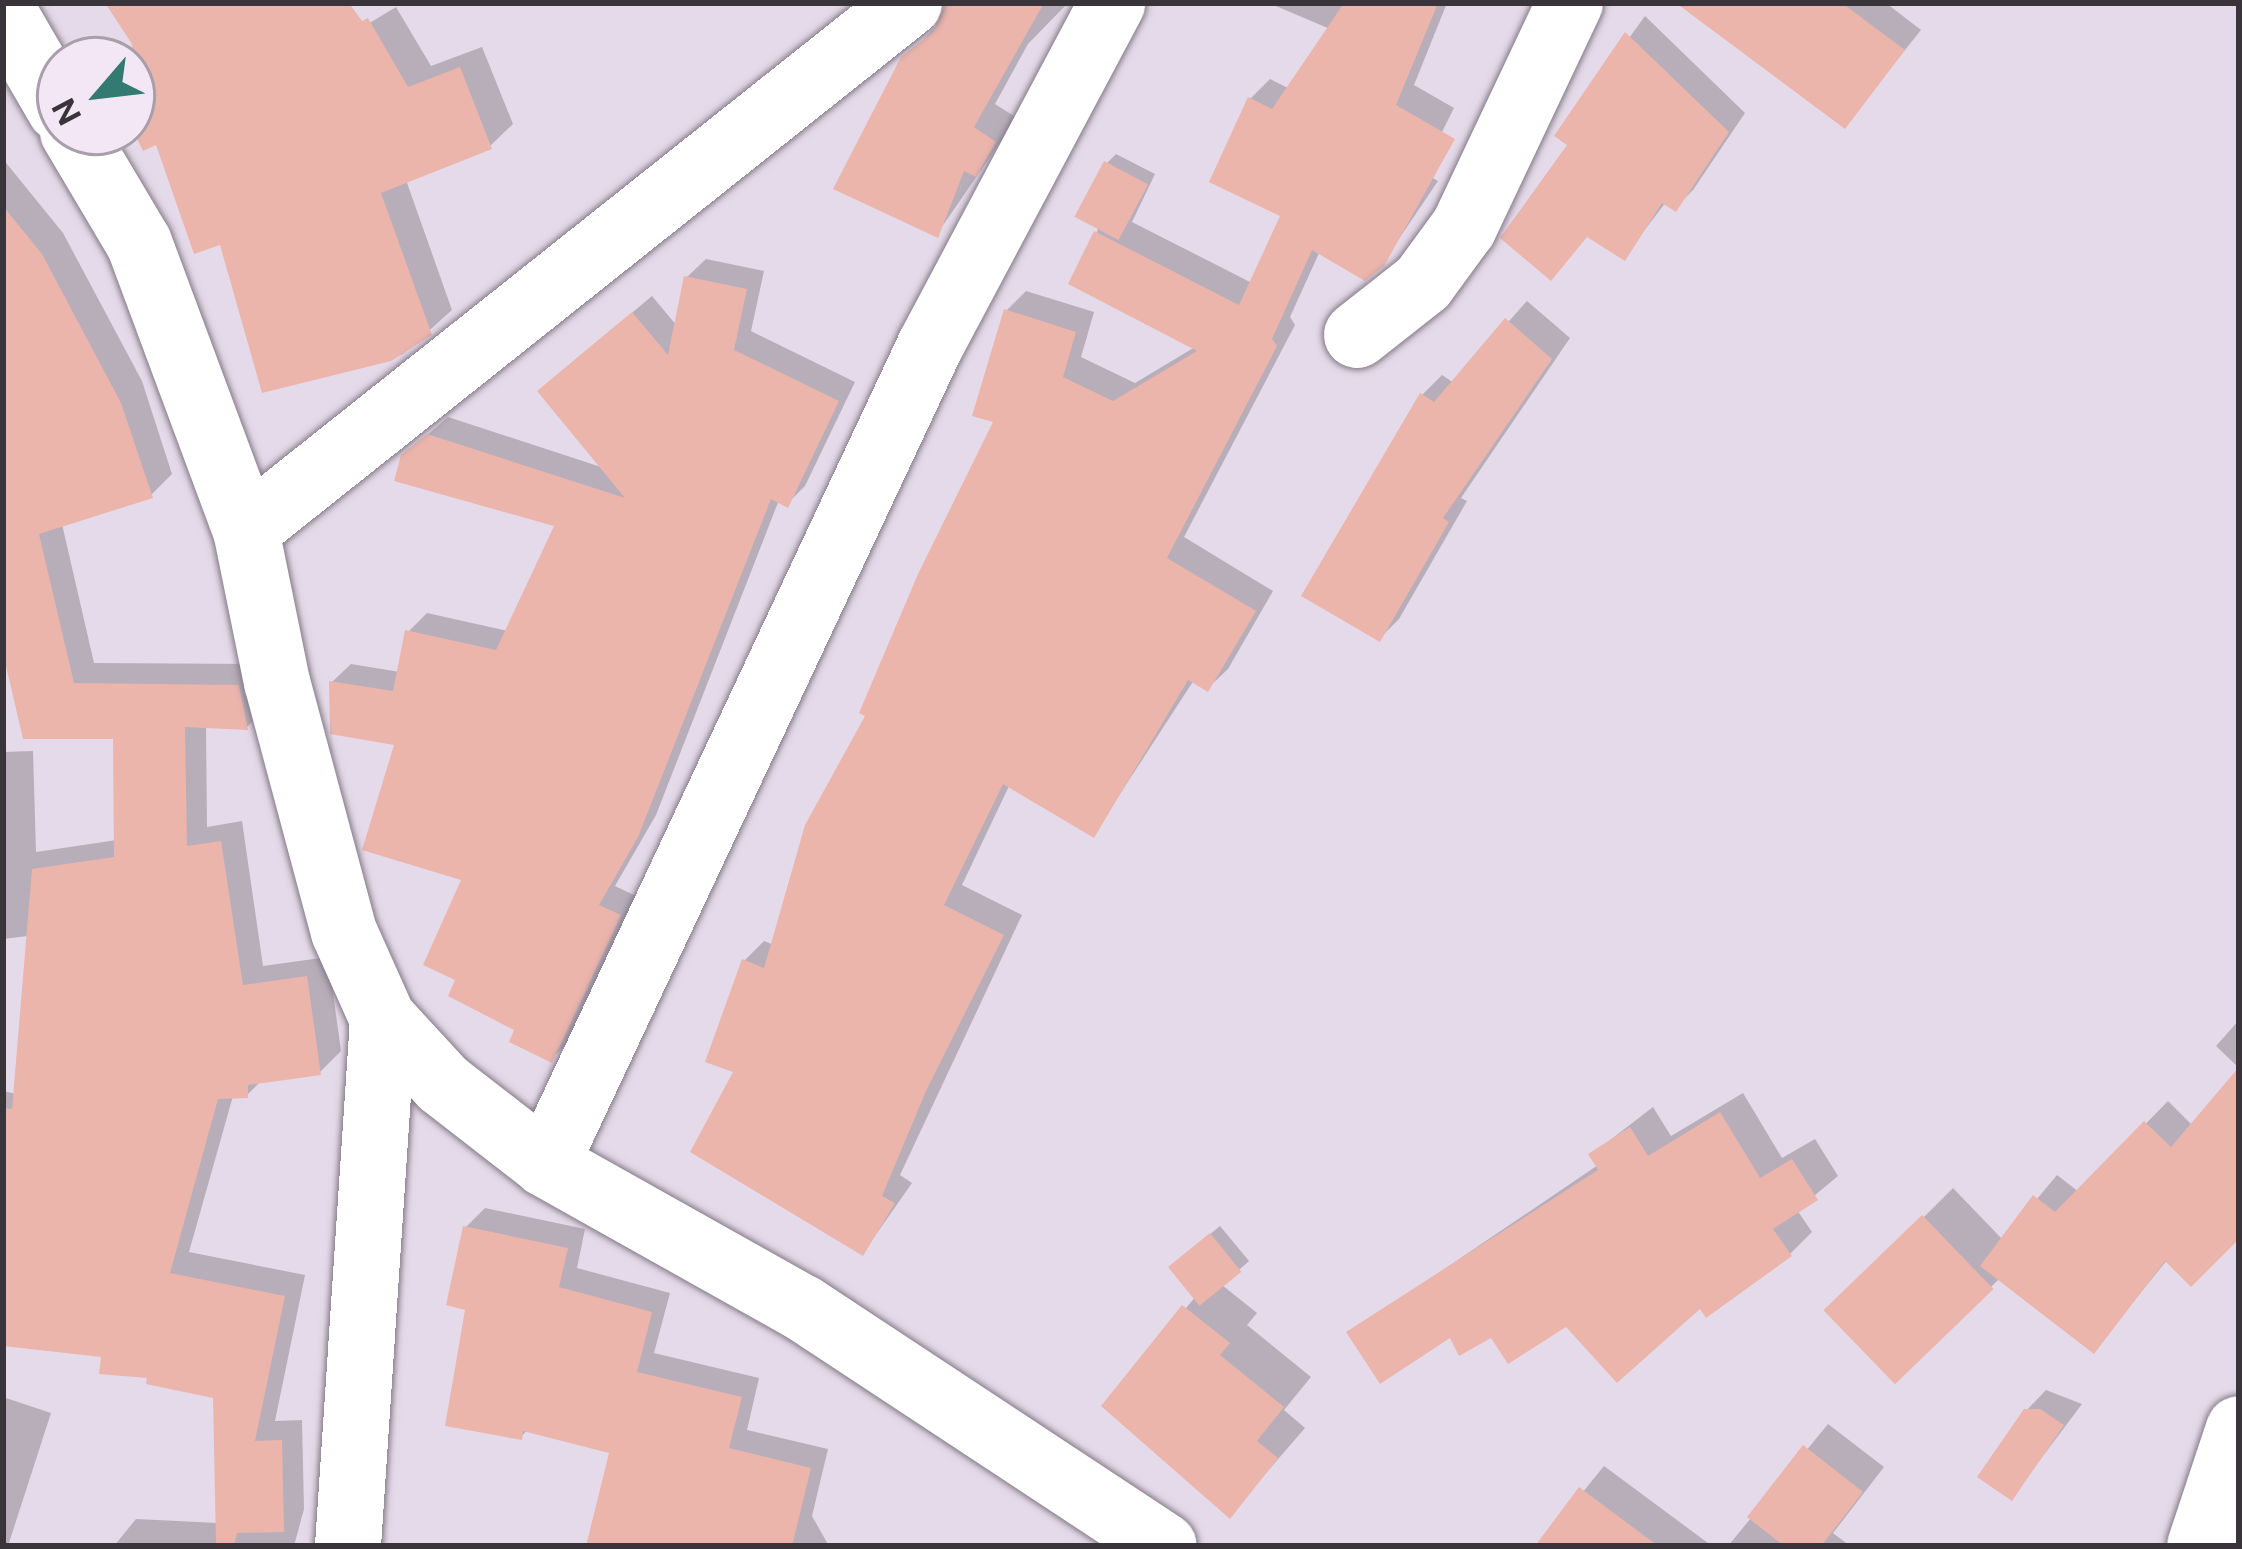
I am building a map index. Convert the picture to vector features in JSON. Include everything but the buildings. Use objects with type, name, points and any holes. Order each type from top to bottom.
[{"type":"street","points":[[246,530],[909,3]]},
{"type":"street","points":[[546,1164],[930,346],[1112,3]]},
{"type":"street","points":[[1357,335],[1423,283],[1464,226],[1570,3]]},
{"type":"street","points":[[3,11],[36,68]]},
{"type":"street","points":[[88,156],[139,243],[246,530],[277,682],[344,932],[383,1018],[443,1084],[546,1164],[803,1308],[1164,1546]]},
{"type":"street","points":[[348,1546],[383,1018]]},
{"type":"street","points":[[2200,1546],[2239,1429]]}]
